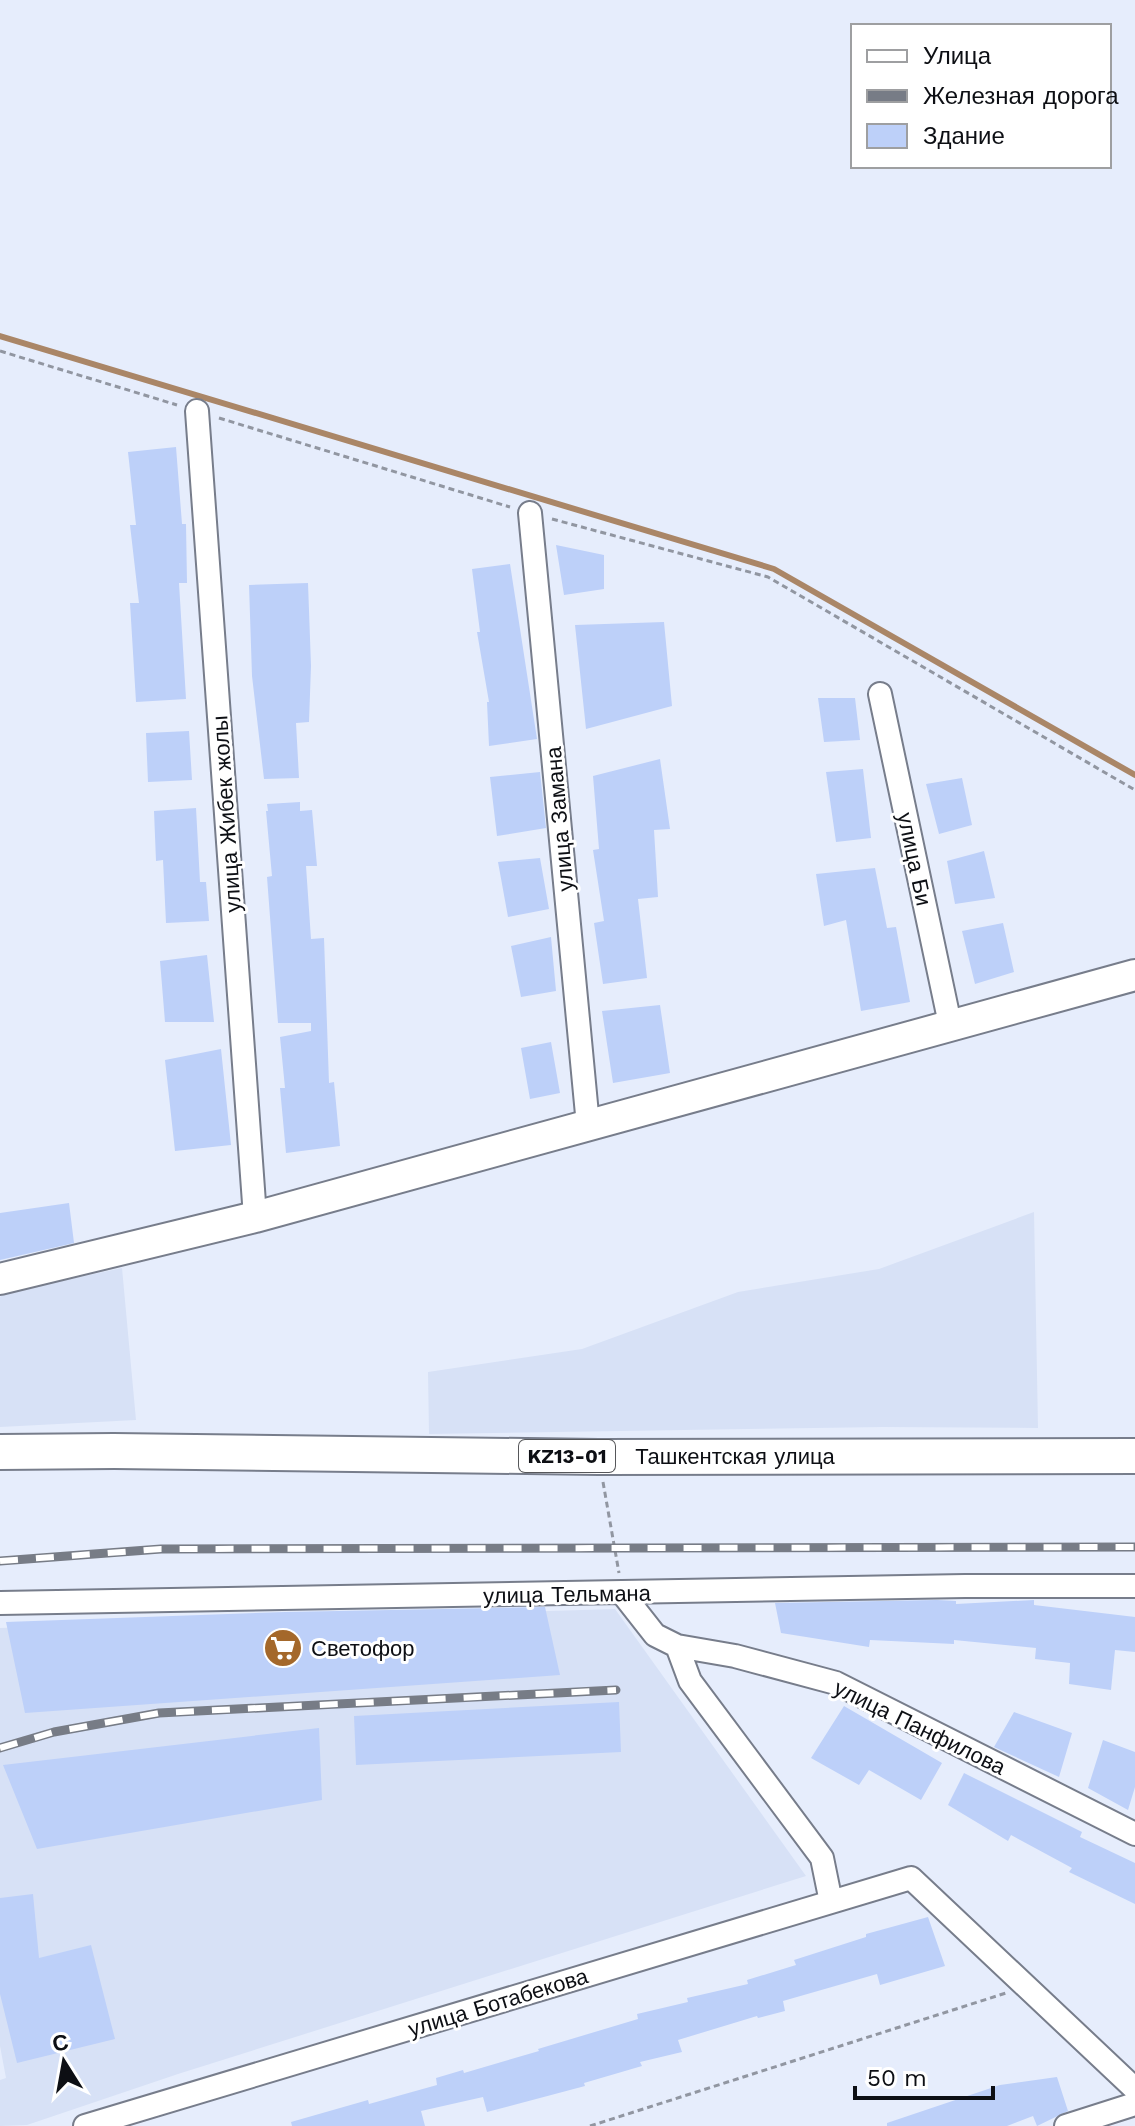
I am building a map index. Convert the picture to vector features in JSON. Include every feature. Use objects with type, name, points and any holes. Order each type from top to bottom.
[{"type":"main road","points":[[0,1279],[255,1217],[1135,975]]},
{"type":"main road","name":"Ташкентская улица","points":[[0,1452],[599,1457],[1135,1456]]},
{"type":"street","name":"улица Жибек жолы","points":[[197,411],[255,1217]]},
{"type":"street","name":"улица Замана","points":[[530,513],[588,1125]]},
{"type":"street","name":"улица Би","points":[[880,694],[950,1024]]},
{"type":"street","name":"улица Тельмана","points":[[0,1603],[949,1586],[1135,1586]]},
{"type":"street","name":"улица Панфилова","points":[[622,1593],[655,1635],[677,1646],[735,1656],[836,1683],[1135,1834]]},
{"type":"street","points":[[677,1646],[690,1681],[822,1858],[831,1902]]},
{"type":"street","name":"улица Ботабекова","points":[[85,2126],[911,1878],[1027,1986]]},
{"type":"street","points":[[1027,1986],[1135,2089]]},
{"type":"street","points":[[1066,2126],[1135,2104]]},
{"type":"path","points":[[0,351],[530,513],[768,577],[1135,790]]},
{"type":"path","points":[[599,1457],[622,1593]]},
{"type":"path","points":[[590,2126],[1027,1986]]},
{"type":"shaded area","points":[[1034,1212],[1038,1428],[883,1427],[429,1434],[428,1372],[582,1349],[738,1292],[879,1269]]},
{"type":"shaded area","points":[[122,1268],[136,1420],[0,1427],[0,1297],[5,1293]]},
{"type":"shaded area","points":[[615,1609],[806,1876],[178,2074],[27,2125],[0,2126],[0,2080],[6,2078],[0,2046],[0,1628]]},
{"type":"building","points":[[176,447],[182,524],[186,524],[187,583],[179,583],[186,699],[136,702],[130,603],[139,603],[130,525],[136,525],[128,452]]},
{"type":"building","points":[[556,545],[604,555],[604,589],[564,595]]},
{"type":"building","points":[[510,564],[537,739],[489,746],[489,702],[477,632],[480,632],[472,569]]},
{"type":"building","points":[[308,583],[311,666],[309,722],[296,723],[299,778],[264,779],[252,676],[249,585]]},
{"type":"building","points":[[664,622],[672,706],[586,729],[575,625]]},
{"type":"building","points":[[818,698],[855,698],[860,740],[824,742]]},
{"type":"building","points":[[189,731],[192,780],[148,782],[146,733]]},
{"type":"building","points":[[660,759],[670,829],[654,830],[658,897],[638,899],[647,978],[603,984],[594,923],[604,921],[593,850],[599,849],[593,776]]},
{"type":"building","points":[[863,769],[871,838],[836,842],[826,772]]},
{"type":"building","points":[[540,772],[546,828],[497,836],[490,777]]},
{"type":"building","points":[[962,778],[972,825],[939,834],[926,784]]},
{"type":"building","points":[[300,802],[300,811],[312,810],[317,866],[306,866],[311,939],[324,938],[329,1083],[334,1082],[340,1146],[286,1153],[280,1088],[285,1088],[280,1037],[311,1031],[311,1023],[278,1023],[267,877],[272,876],[266,811],[267,804]]},
{"type":"building","points":[[196,808],[200,882],[206,882],[209,921],[166,923],[163,860],[156,861],[154,811]]},
{"type":"building","points":[[984,851],[995,898],[955,904],[947,861]]},
{"type":"building","points":[[540,858],[549,909],[508,917],[498,862]]},
{"type":"building","points":[[875,868],[887,928],[896,927],[910,1002],[861,1011],[846,920],[824,926],[816,874]]},
{"type":"building","points":[[1003,923],[1014,972],[975,984],[962,931]]},
{"type":"building","points":[[551,937],[556,991],[521,997],[511,946]]},
{"type":"building","points":[[207,955],[214,1022],[165,1022],[160,961]]},
{"type":"building","points":[[660,1005],[670,1073],[613,1083],[602,1011]]},
{"type":"building","points":[[551,1042],[560,1093],[530,1099],[521,1048]]},
{"type":"building","points":[[221,1049],[231,1145],[175,1151],[165,1060]]},
{"type":"building","points":[[69,1203],[74,1243],[0,1260],[0,1213]]},
{"type":"building","points":[[1034,1600],[1034,1605],[1135,1617],[1135,1652],[1115,1650],[1111,1690],[1069,1684],[1070,1663],[1035,1659],[1036,1648],[954,1640],[954,1644],[870,1640],[869,1647],[781,1633],[775,1603],[956,1601],[956,1604]]},
{"type":"building","name":"Светофор","points":[[545,1607],[560,1675],[25,1713],[6,1622],[285,1612]]},
{"type":"building","points":[[619,1702],[621,1752],[356,1765],[354,1716]]},
{"type":"building","points":[[844,1706],[942,1763],[921,1800],[869,1770],[859,1785],[811,1758]]},
{"type":"building","points":[[1014,1712],[1072,1733],[1059,1777],[994,1747]]},
{"type":"building","points":[[319,1728],[322,1800],[37,1849],[3,1765]]},
{"type":"building","points":[[1103,1740],[1135,1752],[1135,1787],[1128,1810],[1088,1788]]},
{"type":"building","points":[[964,1773],[1082,1832],[1080,1837],[1135,1863],[1135,1904],[1069,1872],[1072,1868],[1011,1835],[1008,1841],[948,1805]]},
{"type":"building","points":[[33,1894],[39,1958],[91,1945],[115,2039],[17,2063],[0,1994],[0,1898]]},
{"type":"building","points":[[928,1917],[945,1966],[880,1985],[877,1974],[783,2001],[785,2011],[757,2016],[678,2040],[682,2052],[640,2062],[642,2066],[584,2083],[585,2086],[487,2112],[483,2097],[421,2111],[425,2126],[292,2126],[291,2122],[368,2100],[369,2104],[437,2085],[436,2078],[539,2051],[638,2019],[637,2014],[688,2002],[687,1998],[748,1984],[747,1980],[796,1965],[794,1960],[866,1937],[866,1934]]},
{"type":"building","points":[[1057,2077],[1068,2111],[1037,2126],[1033,2116],[1007,2126],[887,2126],[887,2123],[1000,2085]]},
{"type":"waterway","points":[[0,336],[774,569],[1135,775]]},
{"type":"railway","points":[[0,1561],[161,1549],[1135,1547]]},
{"type":"railway","points":[[0,1748],[54,1732],[159,1713],[616,1690]]},
{"type":"place","name":"Светофор","points":[[283,1648]]}]
